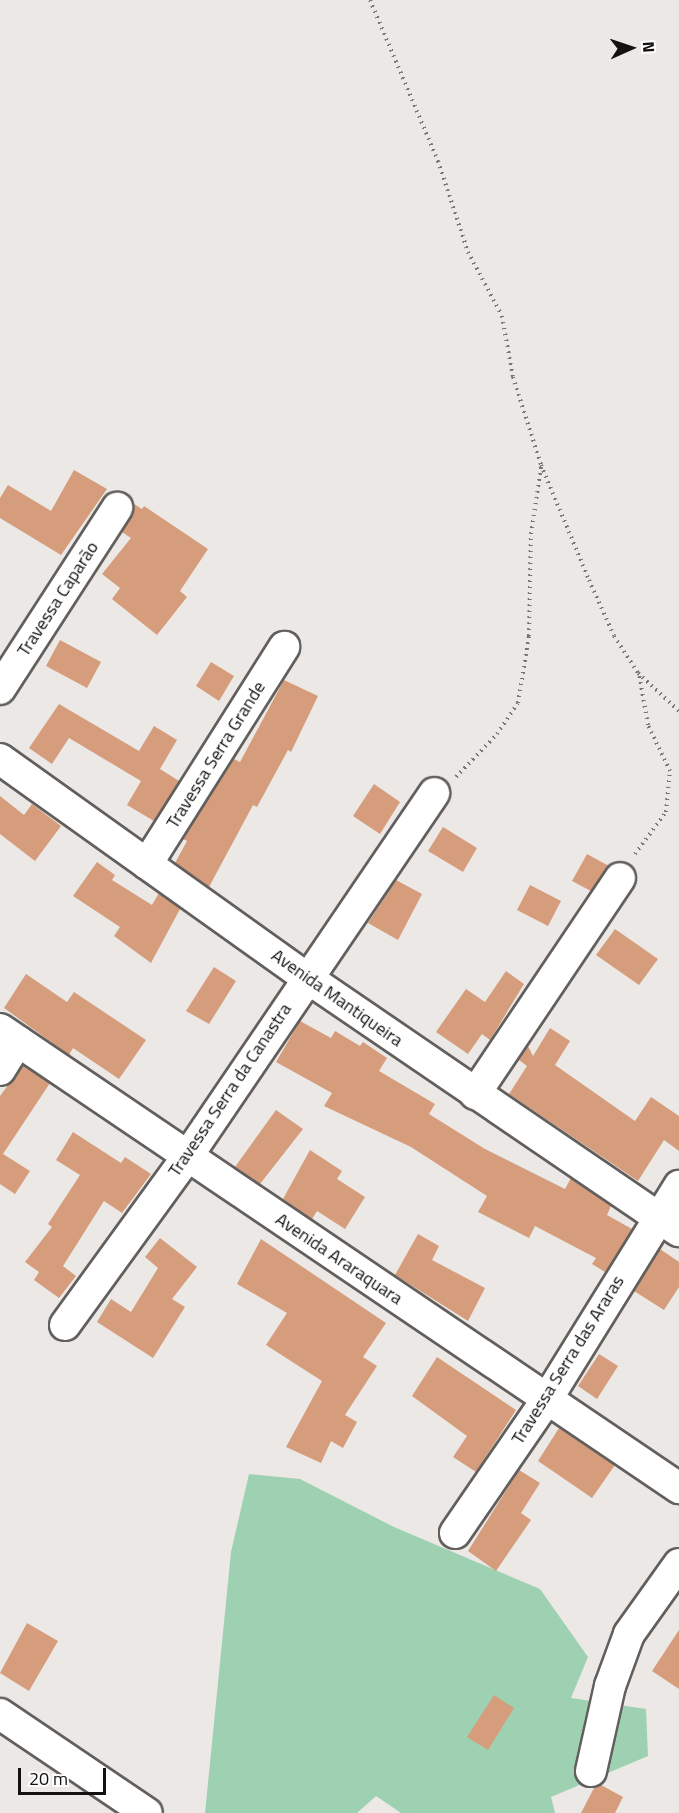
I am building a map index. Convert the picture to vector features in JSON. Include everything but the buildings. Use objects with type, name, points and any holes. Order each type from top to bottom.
[{"type":"street","name":"Travessa Caparão","points":[[0,689],[117,508]]},
{"type":"street","name":"Travessa Serra Grande","points":[[147,864],[284,647]]},
{"type":"street","name":"Avenida Mantiqueira","points":[[0,759],[306,977],[668,1224]]},
{"type":"street","name":"Travessa Serra da Canastra","points":[[65,1325],[187,1156],[306,977],[434,793]]},
{"type":"street","points":[[475,1094],[620,878]]},
{"type":"street","points":[[0,1070],[9,1035]]},
{"type":"street","name":"Avenida Araraquara","points":[[9,1035],[679,1488]]},
{"type":"street","name":"Travessa Serra das Araras","points":[[455,1533],[668,1224],[679,1186]]},
{"type":"street","points":[[591,1771],[610,1686],[629,1634],[679,1564]]},
{"type":"street","points":[[0,1714],[147,1813]]},
{"type":"path","points":[[370,0],[438,161],[468,252],[502,316],[513,377],[541,465],[614,636],[638,673],[679,711]]},
{"type":"path","points":[[434,793],[464,771],[518,703],[529,636],[531,534],[541,465]]},
{"type":"path","points":[[620,878],[666,812],[670,771],[648,725],[638,673]]},
{"type":"green space","points":[[249,1474],[300,1479],[394,1527],[540,1589],[588,1657],[571,1698],[646,1709],[648,1756],[551,1797],[555,1813],[401,1813],[376,1796],[357,1813],[205,1813],[231,1552]]}]
